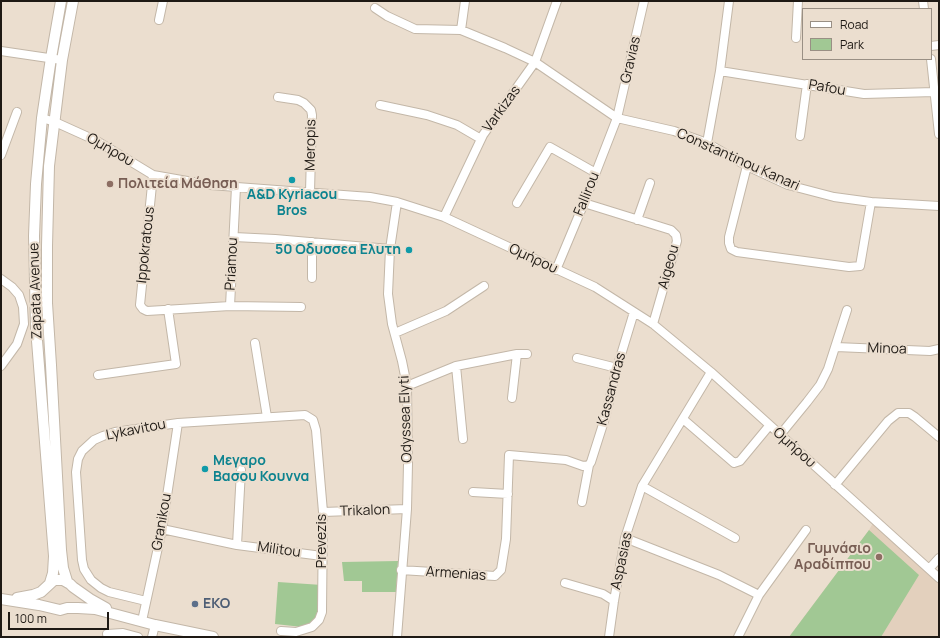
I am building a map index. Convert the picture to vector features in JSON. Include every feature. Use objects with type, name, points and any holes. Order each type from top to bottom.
[{"type":"main road","name":"Zapata Avenue","points":[[48,585],[53,573],[54,556],[36,328],[34,236],[36,184],[42,118],[61,1]]},
{"type":"main road","name":"Zapata Avenue","points":[[70,584],[63,568],[52,365],[47,303],[49,166],[62,60],[73,1]]},
{"type":"main road","points":[[1,599],[29,596],[58,579],[70,584],[90,599],[137,620]]},
{"type":"main road","points":[[67,608],[74,599],[74,591],[70,584]]},
{"type":"main road","points":[[48,585],[44,592],[45,600],[52,608]]},
{"type":"main road","points":[[1,599],[60,610],[67,608],[95,609],[155,625],[213,637]]},
{"type":"street","points":[[158,20],[163,1]]},
{"type":"street","points":[[462,30],[465,1]]},
{"type":"street","name":"Varkizas","points":[[444,217],[481,139],[535,62],[557,1]]},
{"type":"street","name":"Gravias","points":[[617,118],[644,1]]},
{"type":"street","points":[[707,144],[720,71],[729,1]]},
{"type":"street","points":[[796,38],[798,1]]},
{"type":"street","name":"Constantinou Kanari","points":[[375,8],[387,16],[415,29],[462,30],[535,62],[617,118],[674,132],[707,144],[747,166],[788,185],[834,197],[871,202],[939,206]]},
{"type":"street","points":[[1,51],[62,60]]},
{"type":"street","points":[[931,60],[939,134]]},
{"type":"street","name":"Pafou","points":[[720,71],[864,94],[934,92]]},
{"type":"street","points":[[800,136],[807,84]]},
{"type":"street","name":"Meropis","points":[[278,98],[298,100],[304,103],[311,110],[310,192]]},
{"type":"street","points":[[380,104],[427,115],[457,125],[481,139]]},
{"type":"street","points":[[1,155],[17,112]]},
{"type":"street","name":"Ομήρου","points":[[42,118],[55,122],[97,141],[153,175],[210,186],[370,197],[397,202],[444,217],[595,287],[653,324],[711,372],[939,578]]},
{"type":"street","name":"Fallirou","points":[[556,270],[584,204],[617,118]]},
{"type":"street","points":[[517,203],[550,147],[596,173]]},
{"type":"street","points":[[747,166],[729,237],[731,249],[737,252],[849,267],[860,266],[871,202]]},
{"type":"street","name":"Ippokratous","points":[[147,311],[143,309],[140,304],[153,175]]},
{"type":"street","points":[[636,220],[650,183]]},
{"type":"street","name":"Priamou","points":[[147,311],[230,306],[236,187]]},
{"type":"street","name":"Odyssea Elyti","points":[[397,202],[390,249],[388,294],[392,324],[407,386],[408,464],[407,510],[401,570],[397,637]]},
{"type":"street","name":"Aigeou","points":[[584,204],[671,230],[676,235],[677,241],[653,324]]},
{"type":"street","points":[[234,237],[390,249]]},
{"type":"street","points":[[312,242],[312,278]]},
{"type":"street","points":[[1,279],[12,287],[19,295],[23,307],[24,324],[17,344],[1,366]]},
{"type":"street","points":[[395,333],[446,311],[484,286]]},
{"type":"street","points":[[230,306],[301,307]]},
{"type":"street","points":[[98,375],[176,364],[168,309]]},
{"type":"street","points":[[780,435],[820,385],[836,347],[847,310]]},
{"type":"street","name":"Kassandras","points":[[582,502],[589,465],[605,418],[617,368],[634,312]]},
{"type":"street","points":[[255,343],[267,417]]},
{"type":"street","name":"Minoa","points":[[836,347],[930,351],[939,349]]},
{"type":"street","points":[[407,386],[456,366],[517,354],[527,354]]},
{"type":"street","points":[[512,398],[517,354]]},
{"type":"street","points":[[577,358],[617,368]]},
{"type":"street","points":[[456,366],[463,439]]},
{"type":"street","name":"Aspasias","points":[[609,636],[625,538],[642,486],[711,372]]},
{"type":"street","points":[[835,485],[888,421],[898,413],[909,413],[939,436]]},
{"type":"street","name":"Lykavitou","points":[[146,601],[109,592],[91,580],[84,569],[82,560],[76,472],[79,456],[84,448],[91,442],[115,432],[178,423],[300,415],[309,417],[313,420]]},
{"type":"street","points":[[683,419],[734,463],[740,461],[769,426]]},
{"type":"street","name":"Prevezis","points":[[281,631],[301,631],[314,626],[319,620],[322,607],[323,512],[316,430],[313,420]]},
{"type":"street","name":"Granikou","points":[[137,620],[146,601],[162,529],[178,423]]},
{"type":"street","name":"Armenias","points":[[401,570],[495,576],[501,570],[506,539],[509,455],[566,460],[583,466],[589,465]]},
{"type":"street","name":"Militou","points":[[237,544],[241,470]]},
{"type":"street","points":[[642,486],[734,538]]},
{"type":"street","points":[[473,492],[508,494]]},
{"type":"street","name":"Trikalon","points":[[323,512],[407,510]]},
{"type":"street","name":"Militou","points":[[162,529],[237,544],[322,556]]},
{"type":"street","points":[[738,637],[759,595],[806,530]]},
{"type":"street","points":[[625,538],[719,576],[759,595]]},
{"type":"street","points":[[929,569],[939,558]]},
{"type":"street","points":[[566,583],[603,594],[614,601]]},
{"type":"street","points":[[152,637],[155,625]]},
{"type":"street","points":[[106,634],[123,634],[138,637]]},
{"type":"street","points":[[609,636],[619,637]]},
{"type":"shaded area","name":"Γυμνάσιο Αραδίππου","points":[[873,523],[939,583],[939,637],[789,637],[869,530]]},
{"type":"green space","name":"Γυμνάσιο Αραδίππου","points":[[869,530],[919,575],[881,637],[789,637]]},
{"type":"green space","points":[[398,561],[396,592],[362,592],[362,581],[344,581],[342,562]]},
{"type":"green space","points":[[278,582],[322,585],[318,618],[302,627],[275,624]]},
{"type":"place","name":"A&D Kyriacou Bros","points":[[292,180]]},
{"type":"place","name":"Πολιτεία Μάθηση","points":[[110,184]]},
{"type":"place","name":"50 Οδυσσεα Ελυτη","points":[[409,250]]},
{"type":"place","name":"Μεγαρο Βασου Κουννα","points":[[205,469]]},
{"type":"place","name":"Γυμνάσιο Αραδίππου","points":[[879,557]]},
{"type":"place","name":"EKO","points":[[195,604]]}]
